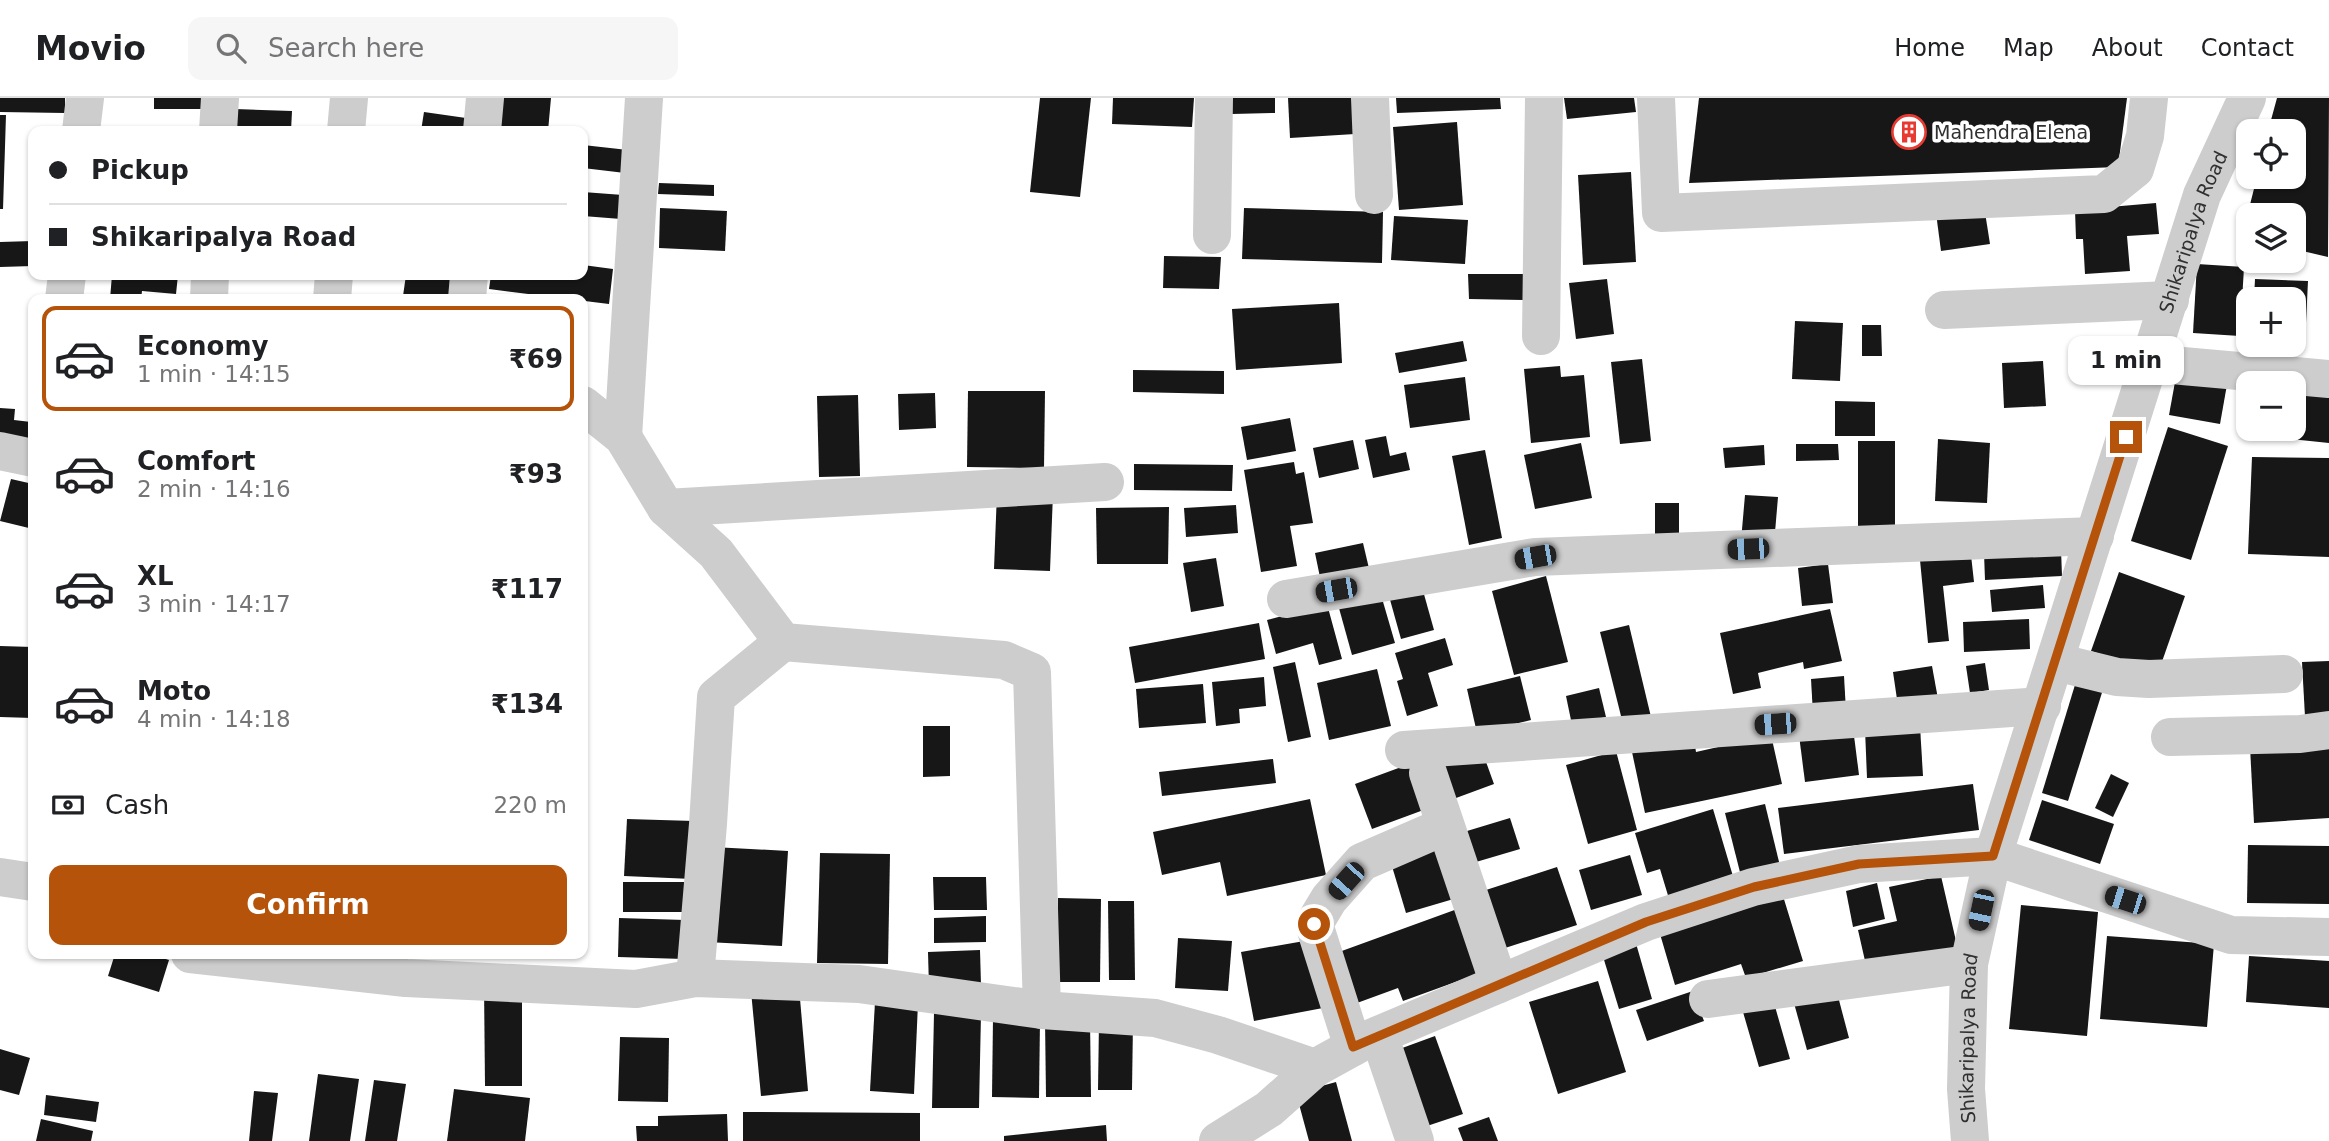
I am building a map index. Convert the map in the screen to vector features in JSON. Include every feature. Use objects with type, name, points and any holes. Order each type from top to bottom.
[{"type":"street","points":[[82,126],[85,98]]},
{"type":"street","points":[[218,126],[220,98]]},
{"type":"street","points":[[346,126],[349,98]]},
{"type":"street","points":[[482,126],[485,98]]},
{"type":"street","points":[[624,437],[644,98]]},
{"type":"street","points":[[1212,234],[1214,98]]},
{"type":"street","points":[[1370,98],[1374,195]]},
{"type":"street","points":[[1541,337],[1544,98]]},
{"type":"street","points":[[1656,98],[1661,213],[2104,194],[2135,169],[2146,136],[2149,98]]},
{"type":"street","name":"Shikaripalya Road","points":[[1970,1141],[1966,1089],[1969,964],[1993,856],[2202,195],[2247,98]]},
{"type":"street","points":[[1944,310],[2170,300]]},
{"type":"street","points":[[2149,363],[2329,379]]},
{"type":"street","points":[[588,409],[624,437],[666,508],[716,553],[783,642]]},
{"type":"street","points":[[0,451],[28,457]]},
{"type":"street","points":[[666,508],[1105,481]]},
{"type":"street","points":[[1286,598],[1535,557],[2095,536]]},
{"type":"street","points":[[695,978],[716,697],[783,642],[1004,660],[1032,671],[1042,1010]]},
{"type":"street","points":[[2056,662],[2116,677],[2150,679],[2284,674]]},
{"type":"street","points":[[1499,984],[1445,826],[1416,762],[2042,706]]},
{"type":"street","points":[[2170,737],[2300,734],[2329,730]]},
{"type":"street","points":[[1415,1141],[1366,1041],[1314,924],[1329,900],[1362,862],[1445,826]]},
{"type":"street","points":[[1218,1141],[1269,1109],[1315,1068],[1366,1041],[1646,922],[1754,887],[1859,864],[1993,856],[2231,935],[2329,937]]},
{"type":"street","points":[[0,877],[28,881]]},
{"type":"street","points":[[235,959],[407,978],[609,988],[636,989],[695,978],[859,984],[1042,1010],[1155,1018],[1218,1035],[1315,1068]]},
{"type":"street","points":[[1708,999],[1969,964]]},
{"type":"building","points":[[0,98],[65,98],[65,113],[0,112]]},
{"type":"building","points":[[154,98],[206,98],[206,109],[154,109]]},
{"type":"building","points":[[503,98],[551,98],[548,126],[500,126]]},
{"type":"building","points":[[1040,98],[1091,98],[1080,197],[1030,192]]},
{"type":"building","points":[[1113,98],[1194,98],[1192,127],[1112,124]]},
{"type":"building","points":[[1232,98],[1275,98],[1275,113],[1232,114]]},
{"type":"building","points":[[1288,98],[1353,98],[1355,134],[1290,138]]},
{"type":"building","points":[[1396,98],[1500,98],[1501,109],[1397,113]]},
{"type":"building","points":[[1564,98],[1634,98],[1636,112],[1567,119]]},
{"type":"building","name":"Mahendra Elena","points":[[1699,98],[2127,98],[2118,167],[1689,183]]},
{"type":"building","points":[[2277,98],[2329,98],[2328,257],[2306,252],[2306,203],[2250,203],[2254,189],[2306,189],[2306,119],[2271,119]]},
{"type":"building","points":[[235,109],[292,111],[291,126],[235,126]]},
{"type":"building","points":[[424,112],[473,119],[472,126],[422,126]]},
{"type":"building","points":[[0,115],[6,115],[3,209],[0,209]]},
{"type":"building","points":[[1457,122],[1463,205],[1399,210],[1393,127]]},
{"type":"building","points":[[588,146],[628,150],[625,173],[588,169]]},
{"type":"building","points":[[1631,172],[1636,262],[1583,265],[1578,175]]},
{"type":"building","points":[[659,183],[714,185],[714,196],[658,194]]},
{"type":"building","points":[[588,192],[623,195],[621,219],[588,216]]},
{"type":"building","points":[[2156,203],[2159,234],[2127,236],[2130,271],[2085,274],[2083,239],[2076,239],[2075,210]]},
{"type":"building","points":[[1984,206],[1990,244],[1941,251],[1936,213]]},
{"type":"building","points":[[660,208],[727,211],[725,251],[659,248]]},
{"type":"building","points":[[1244,208],[1383,212],[1382,263],[1242,259]]},
{"type":"building","points":[[1394,216],[1468,220],[1465,264],[1391,260]]},
{"type":"building","points":[[28,241],[28,266],[0,267],[0,242]]},
{"type":"building","points":[[1164,256],[1221,257],[1219,289],[1163,288]]},
{"type":"building","points":[[2197,264],[2236,266],[2236,273],[2244,273],[2243,287],[2236,287],[2236,336],[2193,333]]},
{"type":"building","points":[[588,266],[613,269],[609,304],[588,301],[588,294],[529,294],[489,289],[490,280],[588,280]]},
{"type":"building","points":[[1468,274],[1523,274],[1523,300],[1469,299]]},
{"type":"building","points":[[1607,279],[1614,334],[1576,339],[1569,283]]},
{"type":"building","points":[[2255,279],[2308,281],[2306,322],[2306,287],[2255,287]]},
{"type":"building","points":[[112,280],[177,280],[176,294],[142,291],[142,294],[110,294]]},
{"type":"building","points":[[405,280],[457,280],[455,294],[403,294]]},
{"type":"building","points":[[1339,303],[1342,363],[1236,370],[1232,309]]},
{"type":"building","points":[[1795,321],[1843,323],[1840,381],[1792,379]]},
{"type":"building","points":[[1862,325],[1881,325],[1882,356],[1862,356]]},
{"type":"building","points":[[1463,341],[1467,361],[1399,373],[1395,353]]},
{"type":"building","points":[[1642,359],[1651,441],[1620,444],[1611,362]]},
{"type":"building","points":[[2043,361],[2046,406],[2004,408],[2002,363]]},
{"type":"building","points":[[1560,366],[1561,377],[1584,375],[1590,437],[1531,443],[1524,369]]},
{"type":"building","points":[[1133,370],[1224,371],[1224,394],[1133,392]]},
{"type":"building","points":[[2177,371],[2228,379],[2220,424],[2169,415]]},
{"type":"building","points":[[1465,377],[1470,420],[1410,428],[1404,385]]},
{"type":"building","points":[[2306,384],[2329,387],[2329,443],[2306,441]]},
{"type":"building","points":[[968,391],[1045,391],[1044,468],[967,467]]},
{"type":"building","points":[[935,393],[936,428],[899,430],[898,394]]},
{"type":"building","points":[[858,395],[860,476],[819,477],[817,396]]},
{"type":"building","points":[[1835,401],[1875,402],[1875,436],[1835,436]]},
{"type":"building","points":[[0,408],[15,409],[14,420],[28,422],[28,441],[0,438]]},
{"type":"building","points":[[1290,418],[1296,451],[1247,460],[1241,427]]},
{"type":"building","points":[[2168,427],[2228,446],[2191,560],[2131,541]]},
{"type":"building","points":[[1386,436],[1390,456],[1406,452],[1410,470],[1373,478],[1365,440]]},
{"type":"building","points":[[1938,439],[1990,443],[1987,503],[1935,501]]},
{"type":"building","points":[[1353,440],[1359,469],[1319,478],[1313,448]]},
{"type":"building","points":[[1858,441],[1895,441],[1895,539],[1858,539]]},
{"type":"building","points":[[1581,443],[1592,498],[1535,509],[1524,455]]},
{"type":"building","points":[[1796,444],[1838,444],[1839,460],[1796,461]]},
{"type":"building","points":[[1764,445],[1765,465],[1725,468],[1723,448]]},
{"type":"building","points":[[1485,450],[1502,538],[1469,545],[1452,456]]},
{"type":"building","points":[[2252,457],[2329,458],[2329,557],[2248,554]]},
{"type":"building","points":[[1294,462],[1296,474],[1304,472],[1313,523],[1290,526],[1297,566],[1261,572],[1244,470]]},
{"type":"building","points":[[1134,464],[1233,465],[1232,491],[1134,490]]},
{"type":"building","points":[[11,479],[28,483],[28,528],[0,521]]},
{"type":"building","points":[[997,492],[1053,493],[1050,571],[994,569]]},
{"type":"building","points":[[1745,495],[1778,497],[1774,544],[1741,541]]},
{"type":"building","points":[[1655,503],[1679,503],[1679,546],[1655,546]]},
{"type":"building","points":[[1236,505],[1238,533],[1186,537],[1184,508]]},
{"type":"building","points":[[1169,507],[1168,564],[1097,564],[1096,508]]},
{"type":"building","points":[[1363,543],[1371,577],[1322,587],[1315,553]]},
{"type":"building","points":[[2061,549],[2062,576],[1985,580],[1984,553]]},
{"type":"building","points":[[1971,555],[1974,582],[1943,586],[1949,641],[1928,643],[1920,560]]},
{"type":"building","points":[[1216,558],[1224,606],[1191,612],[1183,563]]},
{"type":"building","points":[[1828,564],[1833,603],[1802,606],[1798,568]]},
{"type":"building","points":[[2119,572],[2185,596],[2158,673],[2091,651]]},
{"type":"building","points":[[1546,576],[1568,662],[1514,675],[1492,591]]},
{"type":"building","points":[[1420,580],[1434,630],[1401,639],[1387,589]]},
{"type":"building","points":[[2043,585],[2045,608],[1992,612],[1990,590]]},
{"type":"building","points":[[1379,588],[1395,643],[1352,655],[1337,601]]},
{"type":"building","points":[[1327,604],[1342,659],[1319,665],[1313,643],[1276,654],[1267,620]]},
{"type":"building","points":[[1830,609],[1842,661],[1804,669],[1803,662],[1758,673],[1761,688],[1733,694],[1720,633]]},
{"type":"building","points":[[2029,619],[2030,649],[1964,652],[1963,622]]},
{"type":"building","points":[[1259,623],[1265,659],[1135,683],[1129,647]]},
{"type":"building","points":[[1629,625],[1651,717],[1623,724],[1600,632]]},
{"type":"building","points":[[1445,638],[1453,665],[1428,673],[1438,706],[1407,716],[1397,681],[1403,679],[1395,653]]},
{"type":"building","points":[[0,646],[28,647],[28,718],[0,717]]},
{"type":"building","points":[[2329,661],[2329,716],[2305,717],[2302,662]]},
{"type":"building","points":[[1295,662],[1311,737],[1288,742],[1273,667]]},
{"type":"building","points":[[1985,663],[1989,690],[1970,693],[1966,666]]},
{"type":"building","points":[[1932,666],[1938,699],[1898,706],[1893,672]]},
{"type":"building","points":[[1377,669],[1391,726],[1329,740],[1317,683]]},
{"type":"building","points":[[2078,675],[2105,683],[2068,801],[2042,793]]},
{"type":"building","points":[[1520,676],[1531,720],[1477,733],[1467,689]]},
{"type":"building","points":[[1844,676],[1846,711],[1813,714],[1811,679]]},
{"type":"building","points":[[1264,677],[1266,706],[1239,709],[1240,723],[1216,726],[1212,682]]},
{"type":"building","points":[[1203,684],[1206,723],[1139,728],[1136,689]]},
{"type":"building","points":[[1599,688],[1606,717],[1572,725],[1566,696]]},
{"type":"building","points":[[923,726],[950,726],[950,776],[923,777]]},
{"type":"building","points":[[1920,726],[1923,776],[1867,778],[1865,729]]},
{"type":"building","points":[[1853,728],[1859,775],[1805,782],[1799,735]]},
{"type":"building","points":[[1771,735],[1782,784],[1645,813],[1632,752],[1694,739],[1696,752]]},
{"type":"building","points":[[2329,742],[2329,818],[2254,823],[2250,747]]},
{"type":"building","points":[[1453,748],[1481,748],[1494,784],[1372,829],[1355,784]]},
{"type":"building","points":[[1616,751],[1637,830],[1588,844],[1566,765]]},
{"type":"building","points":[[1273,759],[1276,783],[1162,796],[1159,772]]},
{"type":"building","points":[[2111,774],[2129,783],[2113,817],[2095,808]]},
{"type":"building","points":[[1973,784],[1979,830],[1784,854],[1778,808]]},
{"type":"building","points":[[1310,799],[1326,875],[1227,896],[1220,862],[1162,875],[1153,832]]},
{"type":"building","points":[[2042,800],[2114,824],[2100,864],[2029,840]]},
{"type":"building","points":[[1765,804],[1781,870],[1742,880],[1725,813]]},
{"type":"building","points":[[1713,809],[1735,883],[1670,902],[1660,869],[1647,873],[1635,833]]},
{"type":"building","points":[[1510,818],[1520,849],[1476,862],[1467,831]]},
{"type":"building","points":[[627,819],[694,821],[692,879],[624,876]]},
{"type":"building","points":[[1456,833],[1474,893],[1406,913],[1388,853]]},
{"type":"building","points":[[2248,845],[2329,846],[2329,904],[2247,903]]},
{"type":"building","points":[[713,847],[788,851],[782,946],[707,942]]},
{"type":"building","points":[[820,853],[890,854],[888,964],[817,963]]},
{"type":"building","points":[[1630,855],[1642,895],[1591,910],[1579,870]]},
{"type":"building","points":[[1557,867],[1577,925],[1505,948],[1486,890]]},
{"type":"building","points":[[1941,876],[1959,954],[1868,974],[1858,930],[1897,921],[1889,887]]},
{"type":"building","points":[[933,877],[986,877],[987,910],[934,910]]},
{"type":"building","points":[[623,882],[685,882],[685,912],[623,912]]},
{"type":"building","points":[[1877,883],[1885,919],[1853,927],[1846,891]]},
{"type":"building","points":[[1783,896],[1803,961],[1746,978],[1741,964],[1675,985],[1660,934]]},
{"type":"building","points":[[1058,898],[1101,899],[1100,982],[1057,982]]},
{"type":"building","points":[[1108,901],[1134,901],[1135,980],[1109,980]]},
{"type":"building","points":[[2021,905],[2098,912],[2087,1036],[2009,1029]]},
{"type":"building","points":[[1460,908],[1483,972],[1403,1001],[1398,988],[1357,1003],[1339,952]]},
{"type":"building","points":[[986,916],[986,942],[934,943],[934,918]]},
{"type":"building","points":[[619,918],[685,920],[684,959],[618,957]]},
{"type":"building","points":[[2107,936],[2214,944],[2207,1027],[2100,1019]]},
{"type":"building","points":[[1178,938],[1232,941],[1228,991],[1175,988]]},
{"type":"building","points":[[1310,940],[1323,1008],[1254,1021],[1241,952]]},
{"type":"building","points":[[1635,940],[1652,999],[1619,1009],[1601,950]]},
{"type":"building","points":[[980,950],[981,985],[929,988],[928,952]]},
{"type":"building","points":[[2249,956],[2329,961],[2329,1008],[2246,1002]]},
{"type":"building","points":[[113,959],[169,960],[159,992],[108,976]]},
{"type":"building","points":[[1598,981],[1626,1072],[1558,1094],[1529,1002]]},
{"type":"building","points":[[484,984],[522,984],[522,1086],[485,1086]]},
{"type":"building","points":[[1835,985],[1849,1038],[1807,1050],[1792,996]]},
{"type":"building","points":[[799,987],[808,1091],[761,1096],[751,991]]},
{"type":"building","points":[[1693,991],[1704,1021],[1647,1041],[1636,1010]]},
{"type":"building","points":[[875,1002],[918,1003],[914,1094],[870,1091]]},
{"type":"building","points":[[1774,1003],[1790,1059],[1759,1067],[1743,1012]]},
{"type":"building","points":[[934,1013],[981,1014],[979,1108],[932,1108]]},
{"type":"building","points":[[993,1018],[1040,1019],[1039,1098],[992,1097]]},
{"type":"building","points":[[1045,1019],[1090,1019],[1091,1097],[1046,1097]]},
{"type":"building","points":[[1099,1021],[1133,1022],[1132,1090],[1098,1090]]},
{"type":"building","points":[[1435,1036],[1463,1114],[1421,1128],[1394,1051]]},
{"type":"building","points":[[620,1037],[669,1038],[668,1102],[618,1101]]},
{"type":"building","points":[[0,1049],[30,1058],[19,1095],[0,1090]]},
{"type":"building","points":[[318,1074],[359,1079],[350,1141],[309,1141]]},
{"type":"building","points":[[374,1080],[406,1084],[397,1141],[365,1141]]},
{"type":"building","points":[[1336,1082],[1352,1141],[1309,1141],[1296,1093]]},
{"type":"building","points":[[454,1089],[530,1098],[525,1141],[447,1141]]},
{"type":"building","points":[[254,1091],[278,1093],[272,1141],[249,1141]]},
{"type":"building","points":[[46,1095],[99,1102],[96,1122],[44,1115]]},
{"type":"building","points":[[743,1112],[920,1113],[920,1141],[743,1141]]},
{"type":"building","points":[[727,1114],[728,1141],[637,1141],[636,1126],[658,1126],[658,1116]]},
{"type":"building","points":[[1489,1117],[1498,1141],[1463,1141],[1458,1128]]},
{"type":"building","points":[[41,1119],[93,1131],[91,1141],[36,1141]]},
{"type":"building","points":[[1106,1125],[1107,1141],[1004,1141],[1004,1136]]},
{"type":"place","name":"Mahendra Elena","points":[[1909,132]]},
{"type":"route","points":[[1314,924],[1353,1047],[1646,922],[1754,887],[1859,864],[1993,856],[2126,437]]}]
